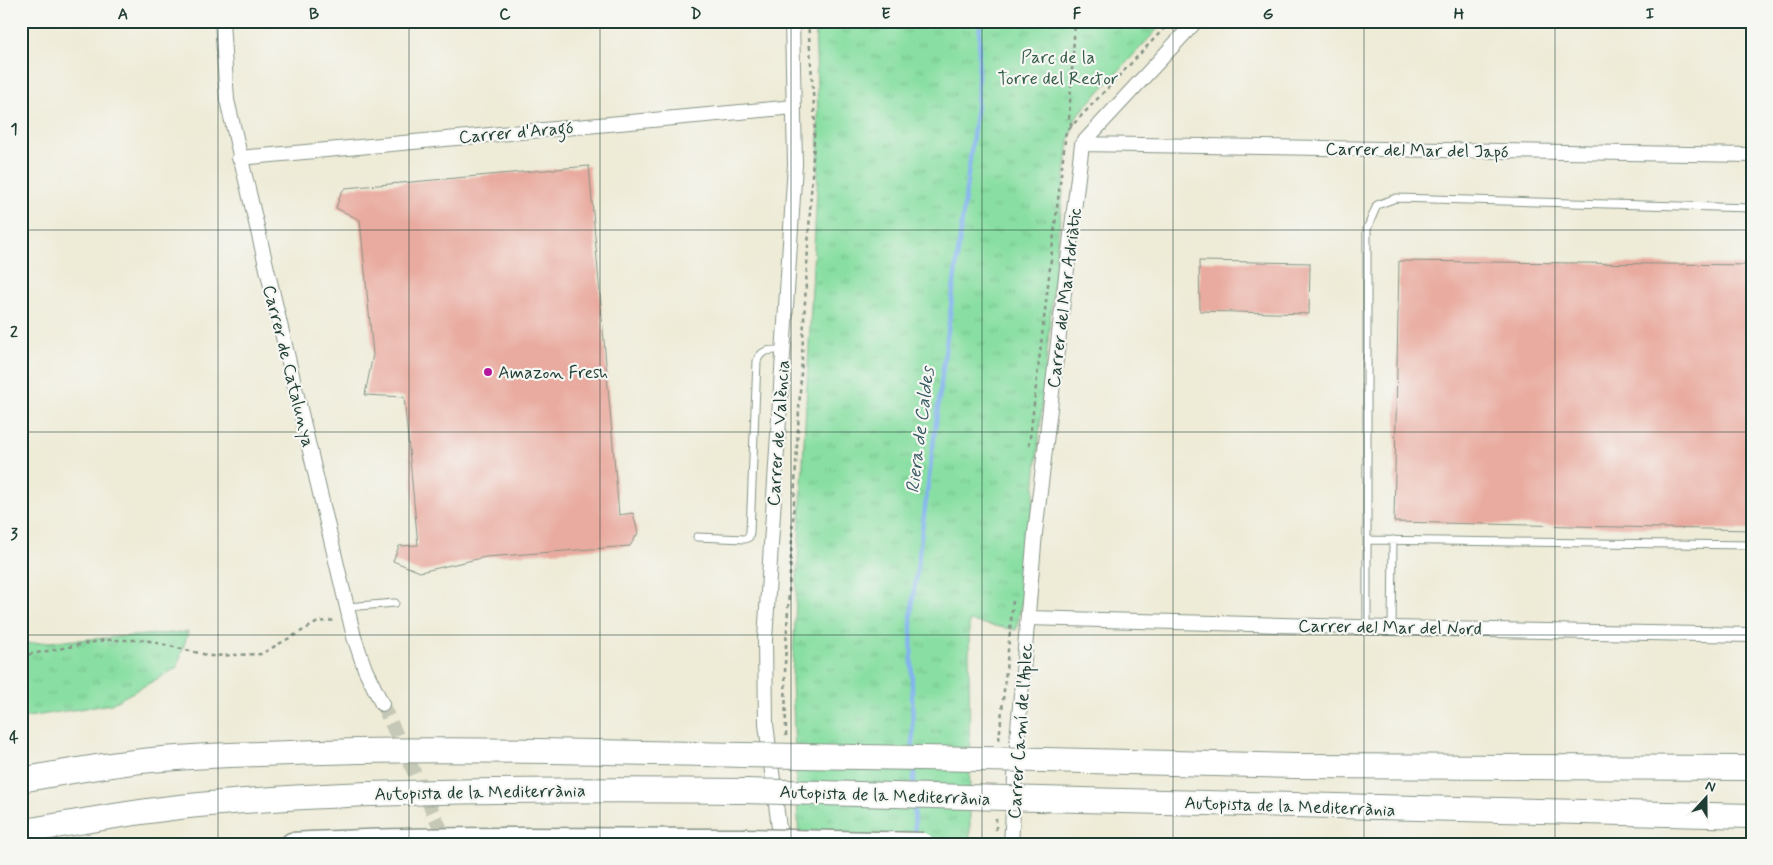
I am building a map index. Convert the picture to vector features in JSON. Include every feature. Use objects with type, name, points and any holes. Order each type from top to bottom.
[{"type":"highway","name":"Autopista de la Mediterrània","points":[[21,780],[79,769],[151,760],[232,754],[430,750],[553,750],[1294,766],[1663,766],[1752,768]]},
{"type":"highway","points":[[1663,766],[1752,759]]},
{"type":"highway","name":"Autopista de la Mediterrània","points":[[21,832],[171,808],[320,796],[521,790],[745,791],[1752,816]]},
{"type":"highway","points":[[292,844],[368,840],[458,839],[743,840],[923,844]]},
{"type":"street","name":"Carrer de Catalunya","points":[[222,21],[227,100],[239,158],[354,637],[365,669],[382,704]]},
{"type":"street","name":"Carrer de València","points":[[781,844],[766,724],[764,664],[766,607],[795,164],[792,21]]},
{"type":"street","points":[[1082,144],[1196,21]]},
{"type":"street","name":"Carrer d'Aragó","points":[[239,158],[794,107]]},
{"type":"street","name":"Carrer del Mar del Japó","points":[[1082,144],[1752,156]]},
{"type":"street","name":"Carrer del Mar Adriàtic","points":[[1028,618],[1035,533],[1082,144]]},
{"type":"street","name":"Carrer del Mar del Nord","points":[[1028,618],[1752,635]]},
{"type":"street","name":"Carrer Camí de l'Aplec","points":[[1011,844],[1018,729],[1028,618]]},
{"type":"lane","points":[[1367,627],[1367,229],[1376,205],[1396,198],[1752,208]]},
{"type":"lane","points":[[697,538],[745,539],[749,537],[756,362],[759,356],[766,350],[783,350]]},
{"type":"lane","points":[[1368,540],[1752,545]]},
{"type":"lane","points":[[1392,628],[1393,540]]},
{"type":"lane","points":[[348,613],[395,603]]},
{"type":"path","points":[[786,736],[785,664],[816,121],[808,21]]},
{"type":"path","points":[[1075,21],[1069,120],[1082,144]]},
{"type":"path","points":[[21,656],[105,640],[145,640],[212,656],[261,654],[318,622],[348,613]]},
{"type":"green space","name":"Parc de la Torre del Rector","points":[[815,21],[1165,21],[1076,117],[1069,141],[1057,245],[1025,589],[1016,630],[969,621],[970,844],[799,844],[792,679],[819,150]]},
{"type":"green space","points":[[188,632],[177,668],[111,704],[21,718],[21,644]]},
{"type":"building","name":"Amazon Fresh","points":[[589,166],[619,515],[633,513],[638,533],[630,546],[486,557],[420,572],[393,561],[399,546],[418,545],[404,397],[365,395],[373,354],[360,220],[336,208],[341,193],[345,188]]},
{"type":"building","points":[[1199,261],[1310,263],[1309,314],[1200,311]]},
{"type":"building","points":[[1399,261],[1752,265],[1752,530],[1394,522]]},
{"type":"waterway","name":"Riera de Caldes","points":[[913,751],[911,616],[977,105],[980,21]]},
{"type":"waterway","name":"Riera de Caldes","points":[[914,766],[914,788]]},
{"type":"waterway","name":"Riera de Caldes","points":[[914,803],[915,838]]},
{"type":"tunnel","points":[[382,704],[448,844]]},
{"type":"place","name":"Amazon Fresh","points":[[488,372]]}]
